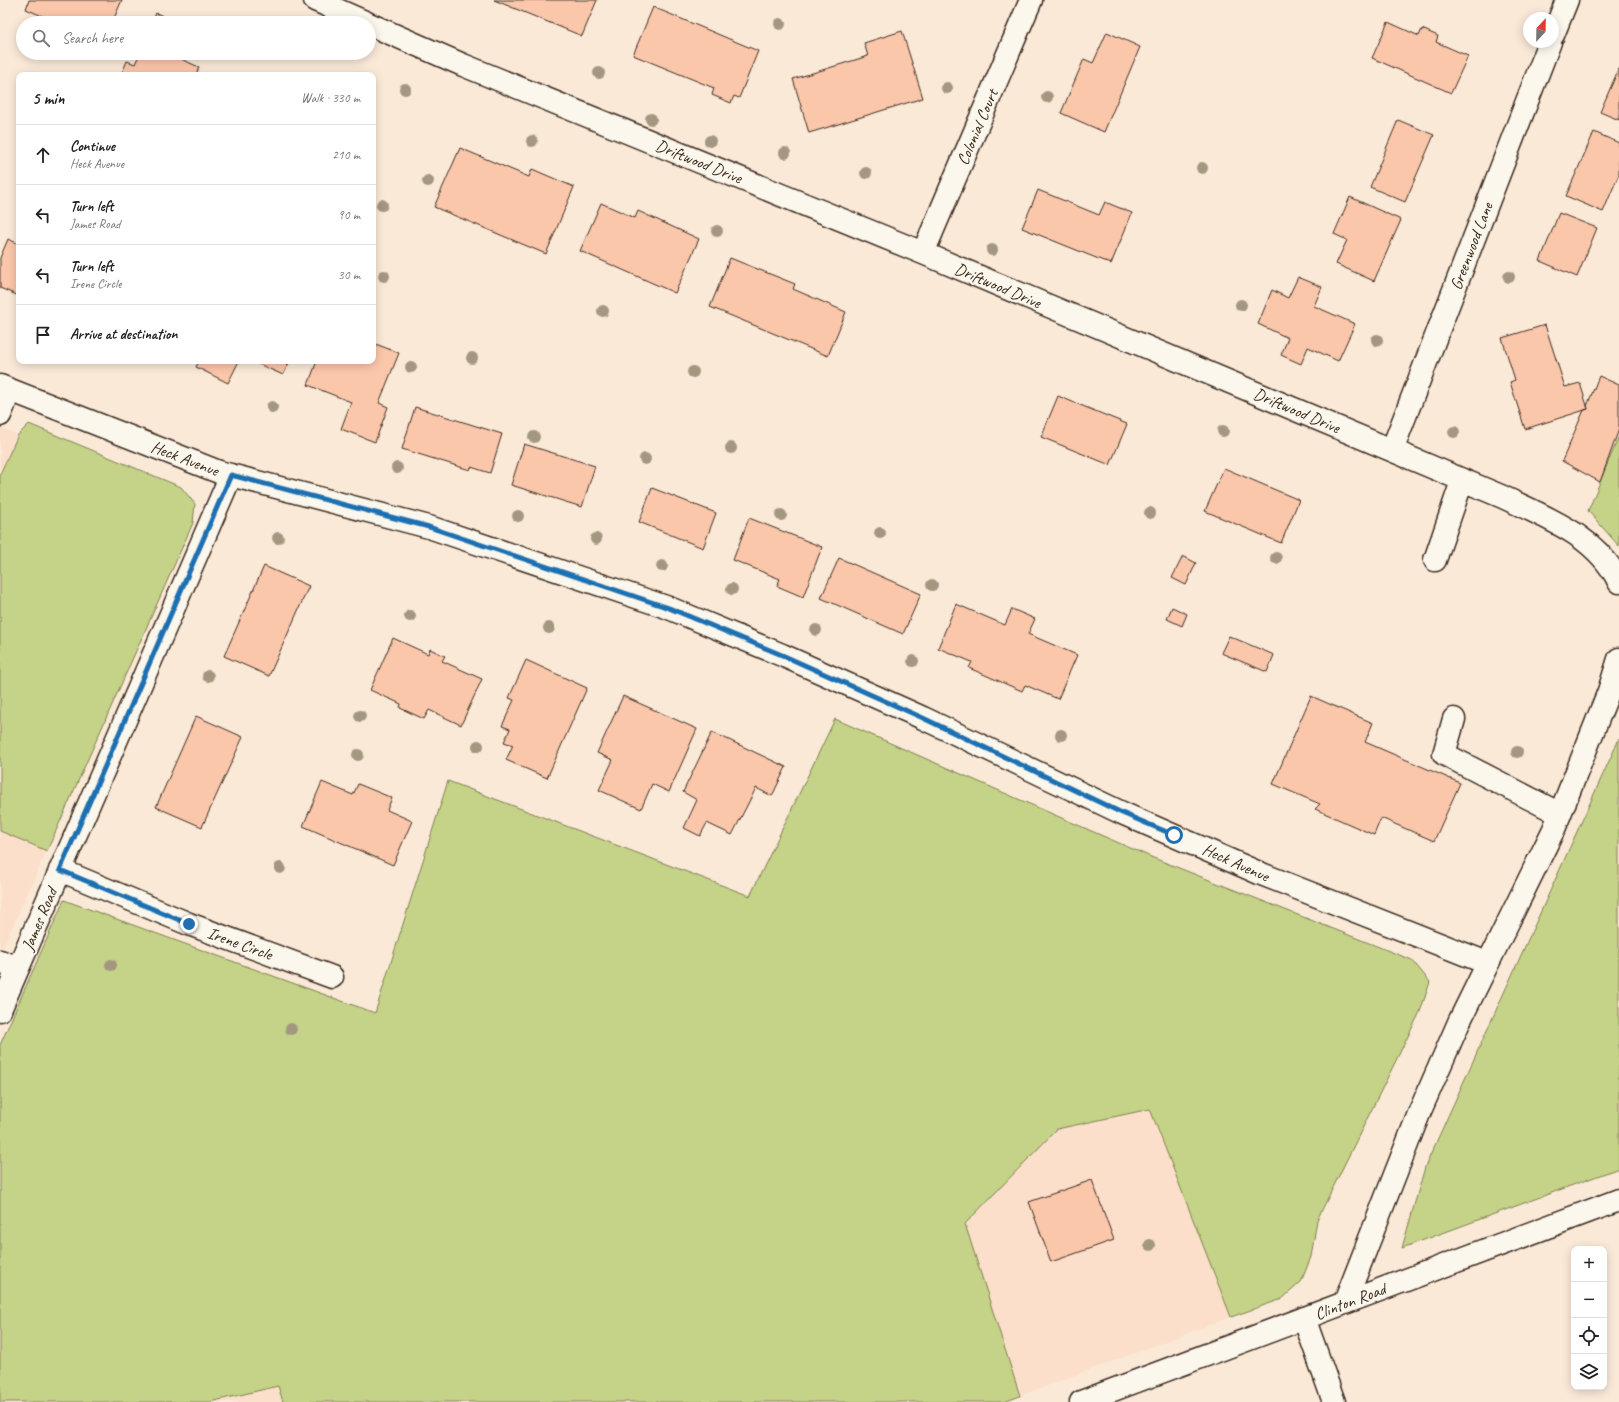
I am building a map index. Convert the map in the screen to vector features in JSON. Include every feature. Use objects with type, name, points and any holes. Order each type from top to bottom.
[{"type":"street","name":"Colonial Court","points":[[924,253],[1031,0]]},
{"type":"street","points":[[1559,19],[1566,0]]},
{"type":"street","name":"Driftwood Drive","points":[[322,3],[352,16]]},
{"type":"street","name":"Driftwood Drive","points":[[376,27],[463,65],[924,253],[1503,498],[1564,526],[1596,549],[1616,576]]},
{"type":"street","name":"Greenwood Lane","points":[[1392,450],[1548,48]]},
{"type":"street","points":[[0,415],[5,388]]},
{"type":"street","name":"Heck Avenue","points":[[5,388],[219,472],[429,527],[669,608],[782,655],[923,718],[1122,813],[1259,873],[1487,964]]},
{"type":"street","name":"James Road","points":[[0,1010],[9,964],[60,870],[231,475]]},
{"type":"street","points":[[1435,560],[1462,481]]},
{"type":"street","points":[[1345,1302],[1420,1110],[1460,1020],[1554,830],[1609,691],[1619,659]]},
{"type":"street","points":[[1454,719],[1444,754],[1560,814]]},
{"type":"street","name":"Irene Circle","points":[[60,870],[189,924],[332,977]]},
{"type":"street","name":"Clinton Road","points":[[1081,1402],[1619,1200]]},
{"type":"street","points":[[1304,1318],[1334,1402]]},
{"type":"shaded area","points":[[0,427],[18,435],[0,474]]},
{"type":"shaded area","points":[[0,831],[47,851],[0,954]]},
{"type":"shaded area","points":[[1150,1109],[1231,1317],[1020,1396],[964,1224],[1057,1129]]},
{"type":"shaded area","points":[[278,1386],[283,1402],[210,1402]]},
{"type":"green space","points":[[29,424],[181,487],[195,504],[193,523],[47,851],[0,831],[0,474],[18,435]]},
{"type":"green space","points":[[1619,436],[1619,546],[1588,511]]},
{"type":"green space","points":[[835,719],[1151,857],[1412,960],[1430,982],[1420,1012],[1317,1220],[1311,1257],[1301,1282],[1282,1299],[1231,1317],[1150,1109],[1057,1129],[965,1224],[1020,1396],[1004,1402],[283,1402],[278,1386],[210,1402],[0,1402],[0,1045],[64,900],[375,1013],[448,781],[750,896]]},
{"type":"green space","points":[[1619,739],[1619,1168],[1402,1248],[1425,1167]]},
{"type":"building","points":[[29,0],[122,0],[115,16],[42,16],[26,9]]},
{"type":"building","points":[[494,0],[597,0],[582,36]]},
{"type":"building","points":[[653,7],[758,51],[739,98],[734,96],[731,103],[712,95],[714,88],[633,55]]},
{"type":"building","points":[[156,13],[163,16],[155,16]]},
{"type":"building","points":[[1388,22],[1419,36],[1422,29],[1438,36],[1436,42],[1468,56],[1451,93],[1372,58]]},
{"type":"building","points":[[902,31],[923,98],[809,133],[793,79],[868,56],[864,43]]},
{"type":"building","points":[[1107,32],[1140,47],[1104,132],[1061,113],[1084,59],[1093,63]]},
{"type":"building","points":[[137,60],[183,60],[199,67],[197,72],[122,72],[127,61],[135,64]]},
{"type":"building","points":[[1619,68],[1619,120],[1600,112]]},
{"type":"building","points":[[1398,120],[1434,135],[1405,202],[1370,187]]},
{"type":"building","points":[[1594,132],[1619,143],[1619,174],[1603,212],[1566,196]]},
{"type":"building","points":[[460,148],[529,177],[532,169],[574,187],[546,254],[434,207]]},
{"type":"building","points":[[1038,190],[1099,215],[1105,202],[1132,213],[1111,264],[1022,228]]},
{"type":"building","points":[[1350,197],[1401,220],[1374,281],[1336,264],[1347,240],[1334,234]]},
{"type":"building","points":[[601,203],[635,218],[638,211],[699,239],[675,293],[580,251]]},
{"type":"building","points":[[1559,213],[1597,228],[1577,277],[1540,261]]},
{"type":"building","points":[[8,239],[16,243],[16,295],[0,288],[0,258]]},
{"type":"building","points":[[730,258],[795,284],[793,289],[846,312],[828,356],[710,307]]},
{"type":"building","points":[[1298,277],[1322,287],[1314,306],[1355,324],[1338,361],[1308,347],[1301,364],[1281,355],[1288,338],[1258,324],[1272,290],[1288,298]]},
{"type":"building","points":[[1545,325],[1565,387],[1580,383],[1588,409],[1525,429],[1510,382],[1515,380],[1502,338]]},
{"type":"building","points":[[376,344],[399,353],[379,403],[388,407],[375,442],[341,429],[351,402],[308,385],[316,364],[376,364]]},
{"type":"building","points":[[198,364],[238,364],[228,383],[196,367]]},
{"type":"building","points":[[259,364],[288,364],[283,375]]},
{"type":"building","points":[[1599,376],[1619,385],[1619,429],[1600,482],[1562,461],[1584,410],[1588,409],[1587,406]]},
{"type":"building","points":[[1058,396],[1127,424],[1110,465],[1041,437]]},
{"type":"building","points":[[415,407],[502,434],[490,473],[471,467],[470,470],[402,449]]},
{"type":"building","points":[[524,444],[595,466],[582,507],[511,485]]},
{"type":"building","points":[[1224,468],[1299,500],[1281,543],[1205,511]]},
{"type":"building","points":[[652,488],[716,513],[703,548],[639,522]]},
{"type":"building","points":[[749,518],[822,547],[803,597],[777,586],[780,579],[733,560]]},
{"type":"building","points":[[1183,556],[1196,563],[1186,585],[1172,578]]},
{"type":"building","points":[[839,558],[921,594],[903,634],[821,598]]},
{"type":"building","points":[[264,566],[309,586],[269,676],[224,656]]},
{"type":"building","points":[[956,604],[1005,625],[1012,609],[1035,619],[1028,634],[1077,655],[1058,699],[1025,685],[1022,691],[969,668],[972,662],[938,648]]},
{"type":"building","points":[[1172,607],[1187,614],[1182,626],[1167,619]]},
{"type":"building","points":[[1229,636],[1274,655],[1267,672],[1221,653]]},
{"type":"building","points":[[393,638],[428,654],[430,649],[445,656],[442,661],[482,679],[461,725],[429,710],[424,719],[400,708],[401,704],[370,690]]},
{"type":"building","points":[[526,660],[587,688],[547,778],[506,760],[513,745],[504,742],[510,729],[502,726],[514,700],[509,698]]},
{"type":"building","points":[[623,696],[697,729],[669,792],[652,784],[641,809],[599,790],[613,760],[597,753]]},
{"type":"building","points":[[1311,696],[1373,723],[1365,742],[1460,783],[1434,841],[1381,818],[1374,835],[1315,809],[1320,804],[1273,784]]},
{"type":"building","points":[[196,716],[243,737],[202,827],[156,807]]},
{"type":"building","points":[[712,732],[786,767],[772,796],[756,788],[732,835],[707,823],[700,836],[684,828],[697,800],[683,792]]},
{"type":"building","points":[[322,782],[353,795],[358,784],[392,798],[387,810],[412,821],[393,865],[303,826]]},
{"type":"building","points":[[1092,1180],[1114,1240],[1051,1262],[1029,1202]]},
{"type":"route","points":[[189,924],[60,870],[231,475],[429,527],[669,608],[782,655],[923,718],[1122,813],[1174,835]]}]
